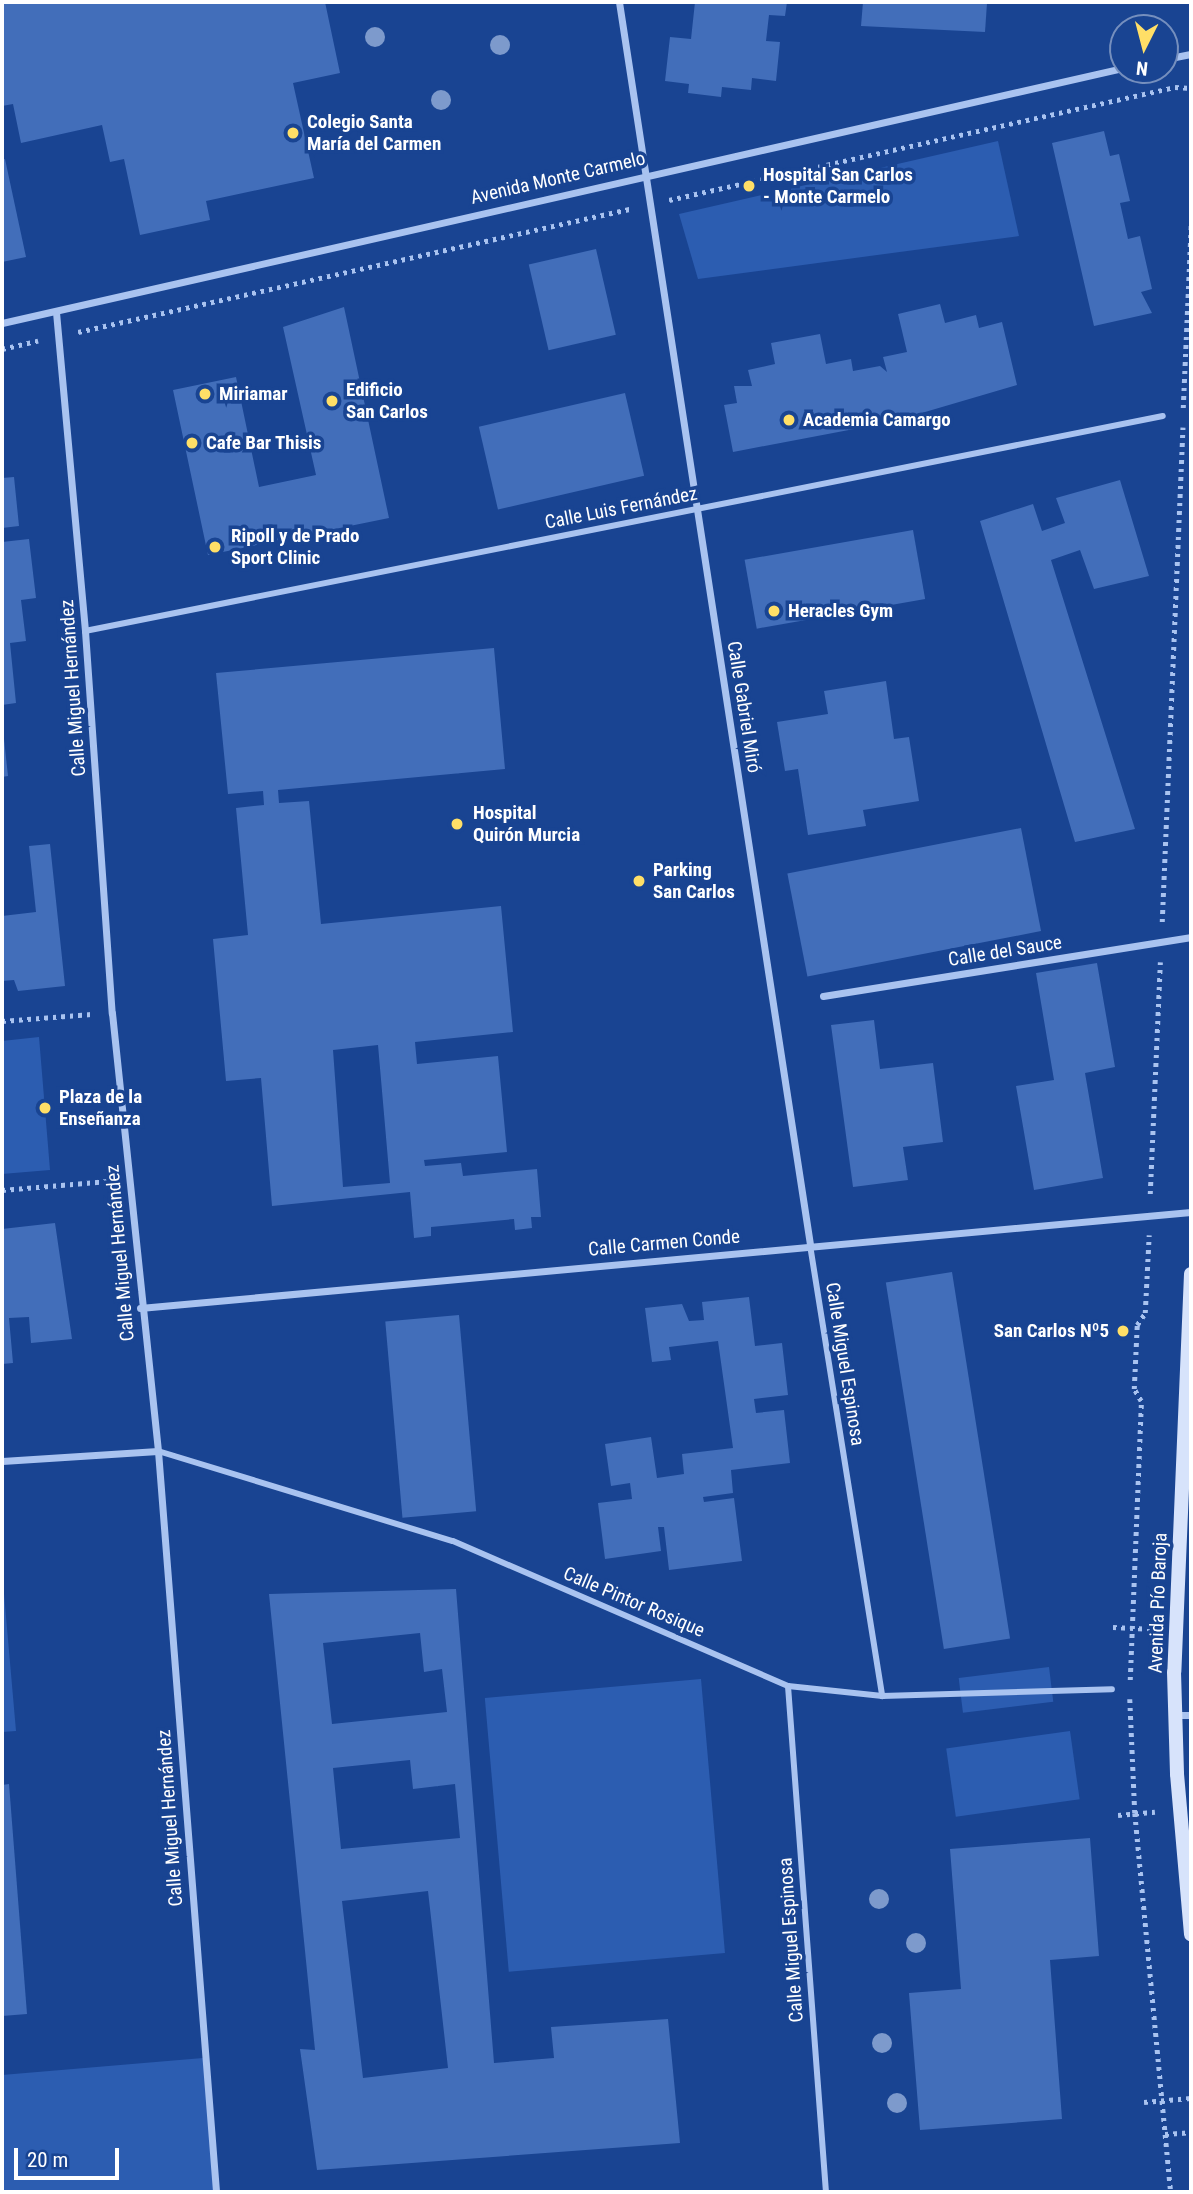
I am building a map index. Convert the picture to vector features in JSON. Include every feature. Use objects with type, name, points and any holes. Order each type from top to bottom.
[{"type":"main road","name":"Avenida Pío Baroja","points":[[1191,1273],[1175,1715],[1191,1934]]},
{"type":"street","name":"Calle Gabriel Miró","points":[[619,2],[648,173],[810,1245]]},
{"type":"street","name":"Avenida Monte Carmelo","points":[[2,323],[648,173],[1109,71]]},
{"type":"street","name":"Calle Miguel Hernández","points":[[56,312],[85,631],[112,1013],[140,1308],[158,1451],[216,2192]]},
{"type":"street","name":"Calle Luis Fernández","points":[[85,631],[1163,416]]},
{"type":"street","name":"Calle del Sauce","points":[[823,996],[1191,937]]},
{"type":"street","name":"Calle Carmen Conde","points":[[140,1308],[1191,1212]]},
{"type":"street","name":"Calle Miguel Espinosa","points":[[810,1245],[882,1696]]},
{"type":"street","name":"Calle Pintor Rosique","points":[[158,1451],[453,1541],[788,1686],[882,1696],[1112,1689]]},
{"type":"street","points":[[2,1461],[158,1451]]},
{"type":"street","name":"Calle Miguel Espinosa","points":[[788,1686],[826,2192]]},
{"type":"street","points":[[1175,1715],[1191,1715]]},
{"type":"path","points":[[2,349],[1175,87],[1191,89]]},
{"type":"path","points":[[2,1021],[112,1013]]},
{"type":"path","points":[[2,1190],[129,1180]]},
{"type":"path","points":[[1144,2102],[1191,2098]]},
{"type":"path","points":[[1165,2134],[1191,2132]]},
{"type":"shaded area","points":[[998,141],[1019,236],[698,279],[679,214]]},
{"type":"shaded area","points":[[39,1037],[50,1170],[2,1174],[2,1041]]},
{"type":"shaded area","points":[[2,1571],[16,1731],[2,1732]]},
{"type":"shaded area","points":[[1049,1667],[1053,1702],[963,1713],[959,1678]]},
{"type":"shaded area","points":[[701,1679],[725,1953],[509,1972],[485,1698]]},
{"type":"shaded area","points":[[1070,1731],[1080,1799],[956,1817],[946,1748]]},
{"type":"shaded area","points":[[203,2058],[216,2192],[2,2192],[2,2075]]},
{"type":"building","points":[[2,2],[325,2],[340,73],[293,83],[314,178],[206,201],[210,220],[140,235],[124,159],[110,162],[102,125],[21,143],[13,104],[2,106]]},
{"type":"building","points":[[695,2],[787,2],[785,16],[769,15],[766,41],[780,42],[776,81],[752,78],[751,90],[722,87],[721,97],[688,93],[689,84],[665,81],[670,37],[691,39]]},
{"type":"building","points":[[863,2],[987,3],[985,32],[861,26]]},
{"type":"building","points":[[1104,131],[1110,156],[1119,154],[1130,201],[1120,203],[1128,239],[1140,236],[1152,289],[1141,292],[1152,313],[1094,326],[1052,143]]},
{"type":"building","points":[[5,159],[26,257],[2,262],[2,160]]},
{"type":"building","points":[[596,249],[616,335],[549,350],[529,265]]},
{"type":"building","points":[[940,304],[945,323],[976,315],[979,328],[1002,322],[1017,385],[891,422],[733,452],[724,405],[737,403],[734,386],[752,386],[748,370],[775,364],[771,343],[820,334],[826,364],[851,359],[853,371],[880,366],[887,372],[883,357],[907,352],[898,314]]},
{"type":"building","points":[[344,307],[389,518],[208,555],[173,390],[236,377],[259,487],[316,475],[283,327]]},
{"type":"building","points":[[625,393],[644,476],[498,510],[479,427]]},
{"type":"building","points":[[14,477],[19,526],[2,528],[2,478]]},
{"type":"building","points":[[1120,480],[1149,576],[1094,589],[1080,550],[1051,560],[1135,829],[1075,842],[980,521],[1033,504],[1042,531],[1065,523],[1056,498]]},
{"type":"building","points":[[913,530],[925,599],[757,629],[745,560]]},
{"type":"building","points":[[29,539],[36,598],[21,600],[26,641],[10,643],[16,703],[2,705],[2,542]]},
{"type":"building","points":[[494,648],[505,769],[278,790],[279,803],[309,801],[321,924],[501,906],[513,1032],[415,1042],[417,1064],[498,1056],[507,1152],[424,1160],[425,1166],[461,1163],[463,1176],[537,1169],[541,1217],[531,1217],[532,1228],[515,1230],[514,1219],[431,1227],[431,1236],[414,1238],[410,1192],[272,1206],[261,1078],[226,1081],[213,939],[248,935],[236,808],[264,805],[263,791],[228,794],[216,673]],"holes":[[[378,1045],[390,1183],[343,1187],[333,1050]]]},
{"type":"building","points":[[886,681],[894,739],[909,737],[919,801],[863,810],[866,826],[808,835],[798,769],[785,771],[777,722],[828,714],[824,691]]},
{"type":"building","points":[[4,739],[8,776],[2,777],[2,740]]},
{"type":"building","points":[[1021,828],[1041,931],[807,976],[787,873]]},
{"type":"building","points":[[50,844],[65,986],[18,991],[14,980],[2,981],[2,916],[36,912],[29,846]]},
{"type":"building","points":[[1097,963],[1115,1067],[1085,1073],[1103,1178],[1034,1190],[1016,1086],[1054,1080],[1036,973]]},
{"type":"building","points":[[874,1020],[880,1069],[933,1063],[943,1142],[903,1147],[908,1180],[853,1187],[831,1025]]},
{"type":"building","points":[[55,1223],[72,1339],[31,1343],[29,1317],[9,1318],[13,1363],[2,1364],[2,1229]]},
{"type":"building","points":[[952,1272],[1010,1638],[944,1649],[886,1282]]},
{"type":"building","points":[[749,1297],[755,1346],[782,1343],[788,1395],[754,1399],[756,1413],[784,1410],[790,1463],[731,1470],[733,1493],[703,1497],[704,1502],[734,1498],[742,1561],[669,1570],[664,1527],[658,1527],[661,1551],[605,1559],[598,1503],[632,1499],[630,1483],[611,1486],[605,1444],[651,1437],[657,1478],[684,1474],[682,1454],[733,1448],[718,1341],[669,1347],[671,1360],[652,1362],[645,1308],[682,1304],[689,1321],[704,1320],[702,1302]]},
{"type":"building","points":[[459,1315],[476,1511],[402,1518],[385,1321]]},
{"type":"building","points":[[456,1589],[494,2063],[554,2058],[551,2027],[668,2019],[680,2143],[317,2170],[300,2049],[315,2050],[269,1594]],"holes":[[[420,1633],[424,1672],[442,1669],[447,1712],[332,1724],[323,1643]],[[410,1760],[413,1789],[455,1784],[460,1838],[341,1849],[333,1768]],[[428,1891],[448,2068],[363,2078],[342,1901]]]},
{"type":"building","points":[[9,1784],[27,2014],[2,2016],[2,1785]]},
{"type":"building","points":[[1090,1838],[1099,1956],[1050,1960],[1062,2119],[920,2130],[909,1993],[961,1989],[950,1849]]},
{"type":"place","name":"Colegio Santa María del Carmen","points":[[293,133]]},
{"type":"place","name":"Hospital San Carlos - Monte Carmelo","points":[[749,186]]},
{"type":"place","name":"Miriamar","points":[[205,394]]},
{"type":"place","name":"Edificio San Carlos","points":[[332,401]]},
{"type":"place","name":"Academia Camargo","points":[[789,420]]},
{"type":"place","name":"Cafe Bar Thisis","points":[[192,443]]},
{"type":"place","name":"Ripoll y de Prado Sport Clinic","points":[[215,547]]},
{"type":"place","name":"Heracles Gym","points":[[774,611]]},
{"type":"place","name":"Hospital Quirón Murcia","points":[[457,824]]},
{"type":"place","name":"Parking San Carlos","points":[[639,881]]},
{"type":"place","name":"Plaza de la Enseñanza","points":[[45,1108]]},
{"type":"place","name":"San Carlos Nº5","points":[[1123,1331]]}]
